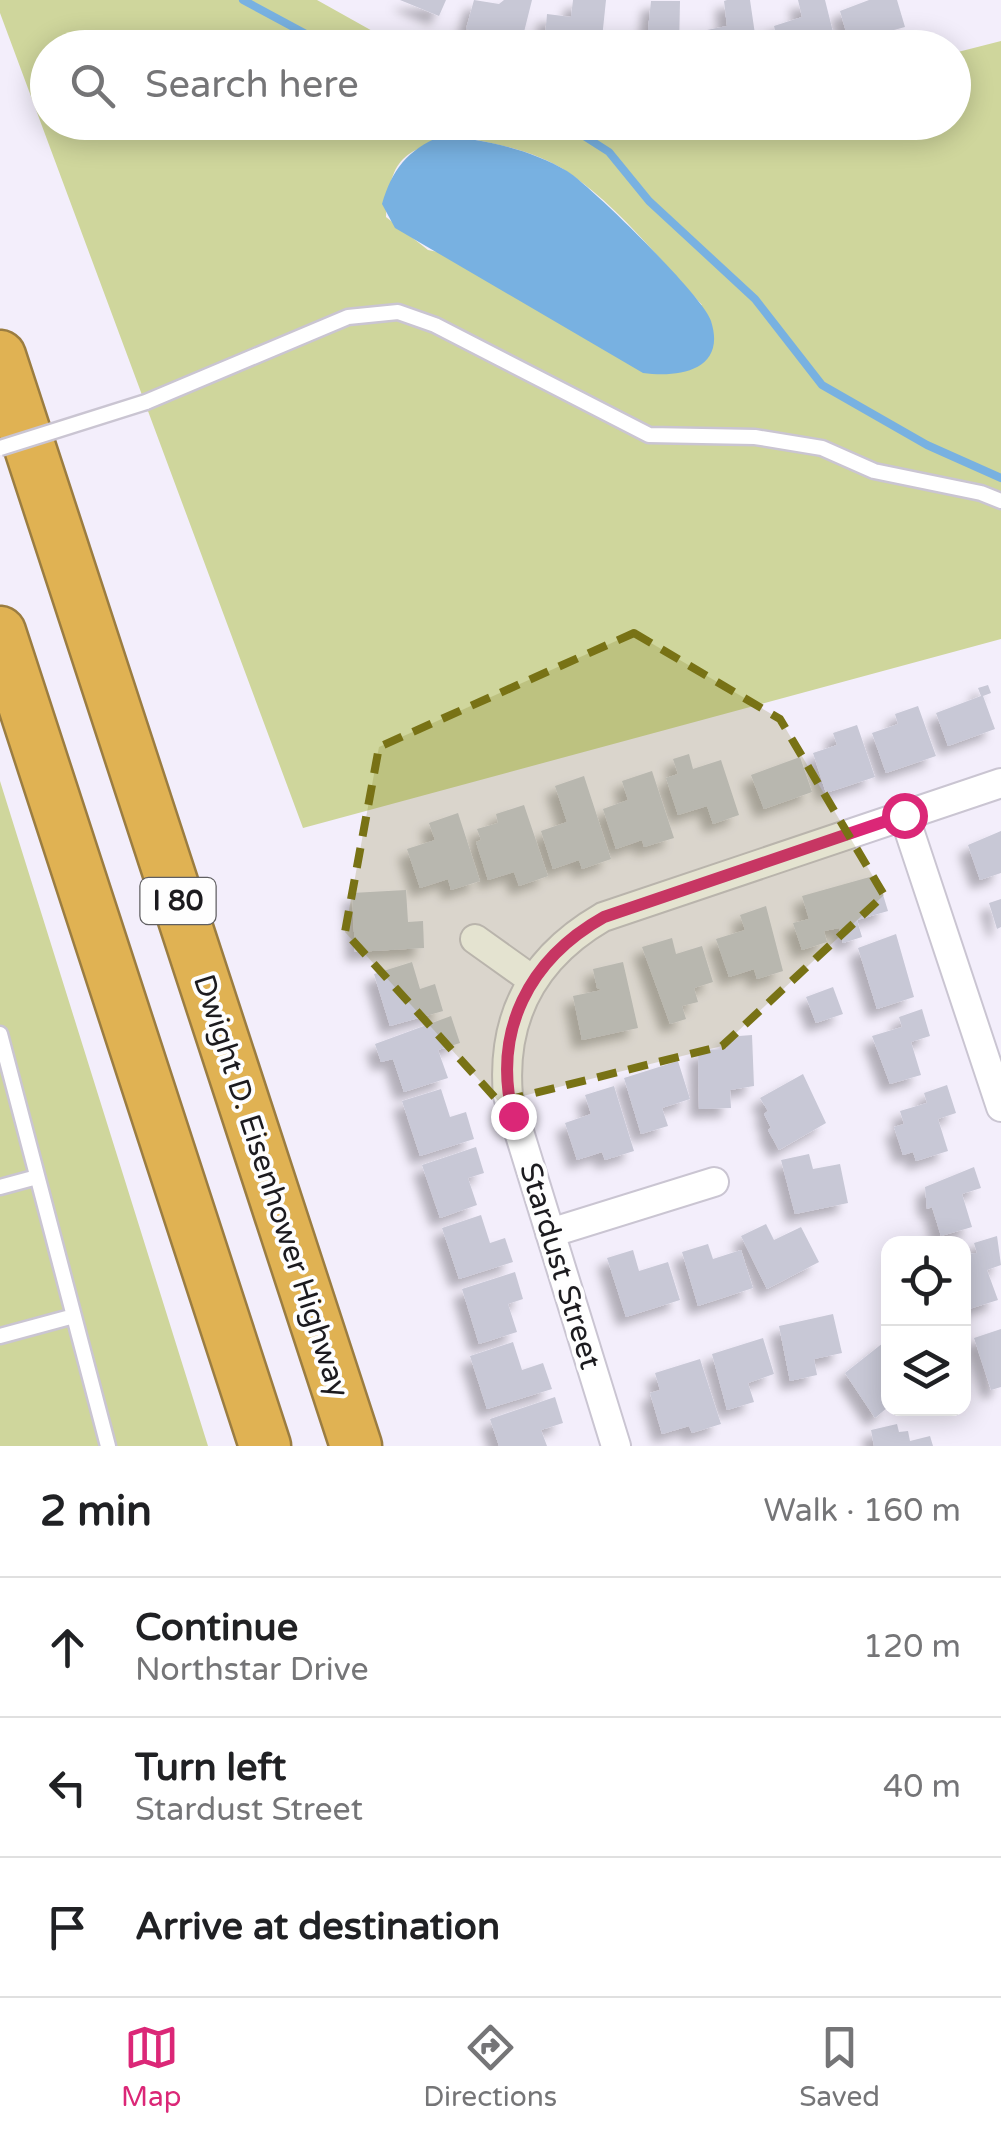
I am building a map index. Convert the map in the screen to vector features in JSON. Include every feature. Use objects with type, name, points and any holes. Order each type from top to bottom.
[{"type":"highway","name":"Dwight D. Eisenhower Highway","points":[[0,356],[356,1446]]},
{"type":"highway","name":"I 80","points":[[0,632],[264,1446]]},
{"type":"street","points":[[475,939],[531,979],[575,933],[604,917],[1001,782]]},
{"type":"street","points":[[904,815],[1001,1107]]},
{"type":"street","name":"Stardust Street","points":[[531,979],[517,1007],[506,1066],[513,1116],[616,1446]]},
{"type":"street","points":[[550,1233],[714,1182]]},
{"type":"lane","points":[[0,448],[146,402],[348,317],[398,312],[436,325],[649,435],[755,437],[822,448],[874,471],[981,493],[1001,502]]},
{"type":"lane","points":[[0,1036],[108,1446]]},
{"type":"lane","points":[[0,1187],[38,1177]]},
{"type":"lane","points":[[0,1336],[74,1316]]},
{"type":"highlighted area","points":[[634,633],[780,719],[884,895],[722,1046],[499,1102],[345,932],[379,747]]},
{"type":"green space","points":[[0,0],[317,0],[371,30],[30,30],[30,94],[0,13]]},
{"type":"green space","points":[[1001,41],[1001,639],[303,828],[47,140],[453,140],[429,145],[405,157],[392,179],[388,196],[386,217],[428,250],[702,305],[622,218],[569,173],[533,155],[476,140],[971,140],[971,49]]},
{"type":"green space","points":[[0,781],[208,1446],[0,1446]]},
{"type":"water","points":[[469,140],[522,151],[553,163],[580,181],[645,243],[704,308],[714,338],[706,361],[684,372],[643,373],[395,228],[382,204],[391,181],[403,162],[429,142]]},
{"type":"building","points":[[400,0],[446,0],[439,16]]},
{"type":"building","points":[[474,0],[499,4],[504,0],[532,0],[524,30],[466,29]]},
{"type":"building","points":[[573,0],[606,0],[603,30],[546,30],[547,14],[571,17]]},
{"type":"building","points":[[750,0],[754,30],[707,30],[727,26],[724,1]]},
{"type":"building","points":[[798,0],[825,0],[832,30],[775,30],[774,26],[802,17]]},
{"type":"building","points":[[869,0],[897,0],[905,27],[846,30],[840,11]]},
{"type":"building","points":[[651,1],[680,1],[679,30],[648,30]]},
{"type":"building","points":[[988,685],[991,693],[983,696],[995,729],[948,746],[936,713],[981,696],[978,688]]},
{"type":"building","points":[[918,706],[936,756],[886,773],[872,733],[898,724],[895,714]]},
{"type":"building","points":[[857,725],[875,777],[826,793],[813,753],[837,745],[833,733]]},
{"type":"building","points":[[689,754],[693,769],[721,760],[739,815],[713,824],[707,806],[678,815],[666,778],[678,774],[673,759]]},
{"type":"building","points":[[800,757],[812,792],[764,809],[751,775]]},
{"type":"building","points":[[652,771],[674,838],[644,847],[642,840],[616,849],[603,809],[628,800],[622,781]]},
{"type":"building","points":[[584,776],[611,859],[582,869],[579,860],[553,869],[541,831],[567,822],[555,786]]},
{"type":"building","points":[[524,805],[548,876],[519,886],[514,872],[488,880],[476,842],[481,840],[477,829],[498,823],[496,814]]},
{"type":"building","points":[[458,813],[480,881],[451,890],[448,879],[420,888],[407,849],[435,840],[429,823]]},
{"type":"building","points":[[1001,831],[1001,873],[980,880],[968,845]]},
{"type":"building","points":[[877,875],[888,911],[857,920],[862,937],[843,943],[839,928],[824,931],[827,942],[802,950],[793,923],[809,919],[802,896]]},
{"type":"building","points":[[406,890],[408,922],[423,921],[424,948],[355,952],[352,893]]},
{"type":"building","points":[[1001,899],[1001,927],[997,929],[989,903]]},
{"type":"building","points":[[766,906],[783,971],[757,979],[754,969],[729,977],[716,939],[745,930],[740,915]]},
{"type":"building","points":[[896,934],[914,997],[877,1009],[858,948]]},
{"type":"building","points":[[672,938],[676,954],[702,946],[713,982],[694,988],[698,1002],[682,1006],[686,1019],[670,1024],[642,947]]},
{"type":"building","points":[[412,962],[420,989],[435,984],[443,1011],[390,1026],[374,974]]},
{"type":"building","points":[[623,962],[638,1028],[582,1040],[573,996],[602,990],[597,988],[593,969]]},
{"type":"building","points":[[833,987],[843,1014],[816,1023],[806,997]]},
{"type":"building","points":[[922,1009],[930,1036],[911,1042],[921,1075],[890,1084],[872,1036],[902,1027],[899,1017]]},
{"type":"building","points":[[451,1016],[460,1043],[438,1050],[448,1078],[404,1092],[393,1059],[381,1062],[375,1044]]},
{"type":"building","points":[[752,1035],[754,1086],[730,1090],[731,1108],[699,1109],[698,1050],[727,1049],[726,1037]]},
{"type":"building","points":[[678,1061],[690,1099],[662,1108],[668,1126],[641,1134],[624,1078]]},
{"type":"building","points":[[803,1074],[826,1123],[779,1150],[768,1130],[771,1128],[764,1114],[768,1111],[760,1098]]},
{"type":"building","points":[[947,1085],[956,1113],[938,1119],[948,1151],[916,1161],[913,1152],[903,1155],[894,1127],[904,1124],[900,1111],[927,1103],[924,1093]]},
{"type":"building","points":[[614,1086],[634,1151],[605,1160],[602,1152],[577,1160],[565,1123],[591,1114],[585,1095]]},
{"type":"building","points":[[441,1089],[450,1117],[466,1112],[474,1139],[420,1156],[402,1101]]},
{"type":"building","points":[[476,1147],[484,1173],[468,1178],[477,1205],[440,1218],[422,1165]]},
{"type":"building","points":[[809,1154],[813,1169],[840,1164],[848,1203],[795,1214],[781,1160]]},
{"type":"building","points":[[974,1167],[981,1188],[962,1194],[972,1227],[941,1236],[932,1207],[927,1209],[925,1187]]},
{"type":"building","points":[[481,1215],[490,1243],[505,1238],[513,1262],[459,1279],[442,1228]]},
{"type":"building","points":[[766,1224],[774,1240],[801,1227],[819,1262],[767,1289],[741,1236]]},
{"type":"building","points":[[997,1236],[1001,1265],[987,1270],[998,1300],[971,1308],[971,1254],[977,1253],[974,1243]]},
{"type":"building","points":[[708,1244],[713,1259],[741,1250],[753,1288],[698,1306],[682,1252]]},
{"type":"building","points":[[633,1250],[639,1271],[668,1262],[680,1300],[626,1317],[607,1258]]},
{"type":"building","points":[[515,1272],[523,1299],[508,1304],[517,1332],[479,1344],[462,1289]]},
{"type":"building","points":[[833,1314],[842,1353],[814,1359],[817,1375],[790,1381],[779,1326]]},
{"type":"building","points":[[1001,1329],[1001,1387],[991,1390],[974,1338]]},
{"type":"building","points":[[763,1338],[774,1374],[748,1383],[754,1402],[727,1410],[712,1354]]},
{"type":"building","points":[[513,1342],[522,1370],[543,1363],[552,1389],[487,1409],[470,1356]]},
{"type":"building","points":[[881,1345],[881,1413],[875,1418],[845,1373]]},
{"type":"building","points":[[700,1359],[721,1424],[692,1433],[689,1426],[662,1434],[650,1393],[660,1390],[655,1373]]},
{"type":"building","points":[[555,1397],[563,1423],[541,1430],[547,1446],[499,1446],[490,1419]]},
{"type":"building","points":[[897,1424],[899,1432],[908,1431],[910,1441],[930,1436],[933,1446],[874,1446],[871,1430]]},
{"type":"waterway","points":[[243,0],[299,30]]},
{"type":"waterway","points":[[590,140],[609,152],[649,201],[755,299],[822,385],[927,445],[1001,478]]},
{"type":"route","points":[[513,1116],[506,1066],[517,1007],[531,979],[575,933],[604,917],[904,815]]}]
